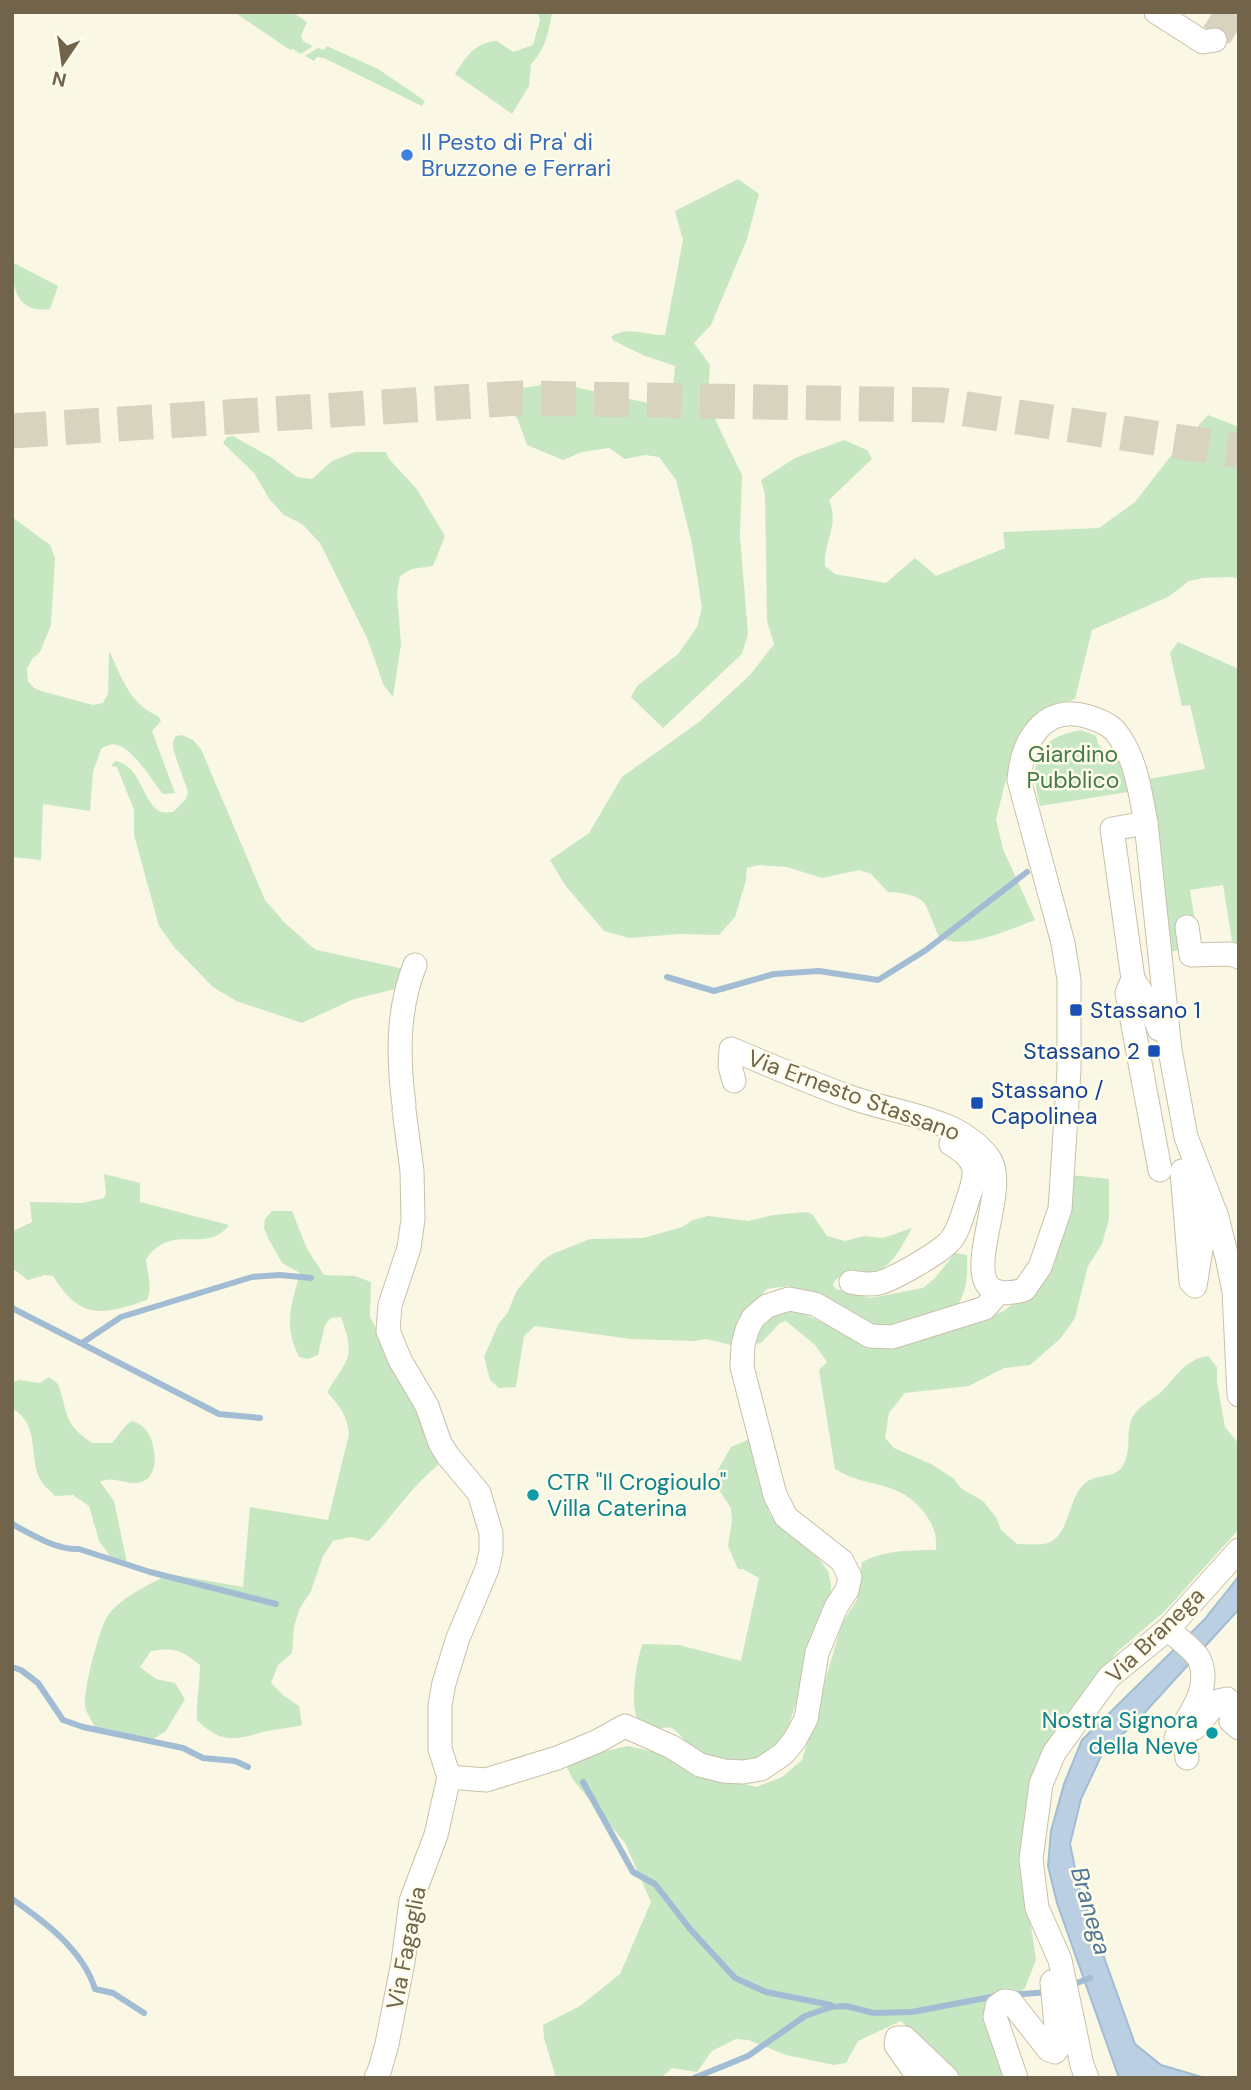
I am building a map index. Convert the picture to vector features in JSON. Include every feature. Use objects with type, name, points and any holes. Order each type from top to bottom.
[{"type":"street","points":[[1156,12],[1203,42],[1215,40]]},
{"type":"street","points":[[415,965],[410,976],[400,1029],[399,1068],[412,1171],[413,1219],[409,1248],[390,1305],[388,1331],[400,1360],[427,1406],[440,1444],[480,1493],[491,1533],[491,1552],[486,1570],[458,1638],[440,1704],[440,1749],[449,1777],[486,1780],[557,1758],[625,1726],[672,1747],[700,1765],[724,1771],[761,1769],[783,1754],[794,1741],[806,1719],[817,1653],[836,1607],[847,1590],[850,1577],[842,1561],[786,1517],[775,1495],[742,1367],[747,1330],[753,1318],[767,1306],[789,1299],[815,1304],[870,1336],[892,1338],[985,1308],[999,1292],[1011,1294],[1024,1290],[1040,1268],[1060,1209],[1069,1070],[1069,980],[1063,943],[1019,780],[1020,763],[1034,732],[1050,719],[1063,715],[1082,715],[1113,728],[1124,743],[1133,763],[1146,823],[1167,1032],[1178,1100],[1178,1166],[1191,1282],[1195,1286],[1203,1231]]},
{"type":"street","points":[[1146,823],[1112,829],[1133,979],[1149,1004],[1157,1028],[1167,1032]]},
{"type":"street","points":[[1187,927],[1191,955],[1230,954],[1239,957]]},
{"type":"street","points":[[1133,979],[1127,993],[1178,1166],[1217,1217],[1234,1291],[1239,1395]]},
{"type":"street","name":"Via Ernesto Stassano","points":[[734,1081],[730,1066],[731,1049],[851,1098],[948,1127],[974,1141],[991,1160],[996,1177],[994,1202],[981,1256],[982,1276],[986,1284],[999,1292]]},
{"type":"street","points":[[851,1282],[879,1283],[924,1260],[947,1245],[955,1236],[975,1184],[976,1174],[971,1159],[945,1140],[948,1127]]},
{"type":"street","points":[[1178,1166],[1192,1179],[1198,1216],[1210,1254],[1210,1288]]},
{"type":"street","name":"Via Branega","points":[[1087,2078],[1060,1960],[1037,1908],[1031,1858],[1041,1784],[1054,1753],[1109,1678],[1172,1634],[1239,1550]]},
{"type":"street","points":[[1172,1634],[1200,1659],[1202,1674],[1200,1698],[1182,1748],[1190,1734],[1218,1701],[1227,1699],[1234,1706],[1231,1721],[1239,1728]]},
{"type":"street","name":"Via Fagaglia","points":[[376,2078],[390,2032],[411,1901],[436,1835],[449,1777]]},
{"type":"street","points":[[1016,2078],[995,2017],[997,2006],[1004,2001],[1011,2002],[1049,2050],[1055,2052],[1060,2045],[1052,1985],[1053,1971],[1060,1960]]},
{"type":"street","points":[[919,2078],[896,2045],[897,2038],[905,2038],[947,2078]]},
{"type":"green space","points":[[234,12],[292,12],[307,22],[301,36],[303,41],[313,46],[301,54],[290,50]]},
{"type":"green space","points":[[538,12],[552,12],[548,33],[540,53],[531,64],[529,86],[512,114],[455,74],[467,56],[483,44],[497,41],[513,52],[533,45],[540,20]]},
{"type":"green space","points":[[327,46],[378,69],[425,101],[422,106],[324,58],[317,57],[314,61],[305,56],[318,48],[324,50]]},
{"type":"green space","points":[[738,179],[759,194],[747,239],[711,325],[694,343],[710,365],[708,395],[713,415],[742,475],[740,536],[748,634],[742,654],[663,728],[631,697],[637,686],[678,654],[697,627],[702,608],[692,544],[676,480],[659,457],[645,455],[625,459],[609,448],[582,452],[563,460],[527,445],[518,420],[489,386],[509,390],[549,384],[570,386],[648,403],[665,412],[674,413],[675,366],[645,356],[611,337],[630,331],[665,335],[683,240],[675,211]]},
{"type":"green space","points":[[12,262],[58,286],[50,309],[30,307],[23,303],[15,290]]},
{"type":"green space","points":[[1208,415],[1239,427],[1239,579],[1203,578],[1189,581],[1168,597],[1092,630],[1075,699],[1038,711],[1013,752],[996,819],[1003,849],[1035,920],[987,937],[961,942],[949,941],[939,937],[924,902],[912,895],[888,892],[871,874],[859,870],[822,878],[787,867],[759,865],[747,868],[735,917],[719,935],[679,934],[629,938],[604,931],[565,885],[550,860],[589,833],[622,777],[699,722],[750,675],[774,644],[767,621],[765,495],[761,480],[795,458],[844,440],[867,450],[872,459],[829,500],[833,518],[825,566],[835,574],[886,583],[915,558],[936,576],[1005,548],[1003,532],[1099,528],[1135,502],[1170,457]]},
{"type":"green space","points":[[233,436],[272,458],[297,477],[312,479],[332,461],[355,452],[386,452],[389,459],[416,488],[445,536],[433,566],[412,569],[400,576],[397,593],[401,644],[393,697],[384,686],[367,638],[320,543],[302,524],[284,515],[270,500],[254,473],[223,443],[227,437]]},
{"type":"green space","points":[[12,517],[50,545],[55,558],[51,625],[40,652],[32,659],[27,669],[28,681],[41,691],[93,705],[103,703],[108,694],[109,651],[133,697],[161,721],[152,731],[175,793],[163,794],[136,759],[123,748],[113,744],[101,749],[93,772],[90,811],[43,804],[41,860],[12,857]]},
{"type":"green space","points":[[1178,642],[1239,669],[1239,945],[1232,941],[1223,885],[1190,890],[1199,946],[1170,952],[1148,779],[1205,769],[1190,705],[1182,706],[1170,653]]},
{"type":"green space","name":"Giardino Pubblico","points":[[1081,730],[1096,736],[1098,744],[1114,759],[1119,758],[1128,792],[1040,806],[1035,778],[1039,755],[1044,746],[1053,739]]},
{"type":"green space","points":[[182,735],[193,740],[201,749],[265,900],[284,922],[317,950],[404,969],[404,987],[354,999],[302,1023],[236,1001],[213,987],[175,948],[159,926],[134,835],[134,810],[117,767],[111,766],[115,761],[124,764],[136,777],[155,808],[161,812],[173,812],[186,799],[188,792],[173,749],[176,736]]},
{"type":"green space","points":[[104,1174],[140,1183],[140,1202],[229,1225],[220,1234],[210,1238],[167,1242],[156,1248],[146,1259],[150,1285],[147,1300],[105,1311],[83,1307],[73,1301],[53,1276],[45,1275],[28,1280],[12,1268],[12,1237],[15,1230],[32,1222],[30,1202],[82,1203],[104,1198]]},
{"type":"green space","points":[[1070,1175],[1109,1179],[1109,1219],[1102,1244],[1088,1266],[1075,1318],[1060,1339],[1030,1365],[1004,1368],[969,1386],[905,1393],[889,1413],[885,1438],[894,1448],[931,1464],[953,1478],[962,1489],[983,1501],[996,1517],[1001,1530],[1017,1544],[1044,1544],[1060,1534],[1081,1487],[1092,1479],[1115,1473],[1122,1467],[1128,1451],[1130,1425],[1138,1410],[1162,1391],[1188,1364],[1208,1356],[1217,1367],[1225,1427],[1239,1444],[1239,1529],[1165,1611],[1117,1652],[1069,1714],[1025,1883],[1036,1960],[1025,1988],[1017,1995],[997,1992],[985,2000],[985,2015],[1008,2078],[962,2078],[938,2052],[915,2036],[901,2021],[858,2041],[846,2063],[834,2065],[786,2055],[748,2040],[736,2039],[712,2051],[697,2072],[672,2068],[661,2078],[556,2078],[544,2038],[543,2025],[580,2006],[620,1974],[651,1902],[625,1843],[573,1780],[566,1765],[597,1753],[627,1746],[656,1752],[704,1774],[756,1787],[782,1777],[802,1760],[842,1623],[857,1600],[862,1562],[889,1553],[936,1550],[933,1527],[916,1503],[894,1490],[859,1480],[835,1469],[819,1370],[827,1362],[815,1345],[786,1321],[780,1323],[761,1343],[749,1345],[762,1318],[791,1308],[865,1342],[892,1344],[1002,1312],[1035,1288]]},
{"type":"green space","points":[[272,1211],[292,1211],[307,1249],[324,1275],[355,1276],[371,1282],[370,1317],[418,1404],[438,1465],[369,1541],[351,1537],[333,1541],[323,1556],[311,1591],[300,1608],[294,1626],[292,1653],[278,1665],[271,1683],[299,1706],[302,1725],[236,1738],[213,1733],[197,1720],[200,1665],[182,1653],[166,1649],[151,1651],[140,1667],[156,1679],[175,1683],[185,1699],[166,1731],[150,1741],[94,1726],[85,1706],[89,1675],[104,1624],[119,1603],[169,1574],[243,1587],[250,1507],[328,1520],[349,1434],[342,1411],[327,1392],[348,1357],[348,1341],[341,1317],[331,1318],[325,1325],[318,1355],[308,1359],[299,1357],[291,1335],[290,1315],[300,1273],[282,1263],[268,1238],[264,1228],[265,1219]]},
{"type":"green space","points":[[806,1212],[812,1214],[827,1236],[845,1241],[864,1236],[883,1238],[912,1228],[898,1253],[887,1265],[872,1272],[842,1276],[833,1285],[836,1289],[870,1298],[923,1288],[935,1278],[955,1253],[967,1255],[966,1283],[956,1308],[903,1323],[878,1326],[789,1286],[767,1289],[749,1308],[731,1345],[706,1339],[631,1339],[535,1326],[524,1336],[516,1387],[499,1388],[490,1380],[484,1357],[499,1323],[507,1314],[517,1290],[542,1261],[552,1254],[590,1239],[643,1238],[708,1216],[748,1221]]},
{"type":"green space","points":[[49,1377],[58,1384],[71,1423],[92,1443],[112,1443],[132,1421],[142,1426],[151,1438],[155,1463],[149,1477],[139,1483],[111,1479],[100,1482],[114,1501],[127,1563],[110,1556],[99,1541],[89,1506],[73,1495],[55,1496],[38,1475],[28,1425],[12,1408],[12,1382],[20,1380],[40,1383]]},
{"type":"green space","points":[[750,1439],[770,1515],[814,1553],[828,1571],[831,1596],[788,1728],[775,1746],[761,1757],[733,1761],[702,1756],[673,1729],[666,1727],[650,1731],[640,1725],[636,1716],[634,1690],[643,1644],[679,1645],[741,1661],[759,1578],[738,1569],[728,1546],[731,1508],[716,1481],[718,1470],[731,1447]]},
{"type":"water","points":[[1239,1576],[1239,1609],[1137,1721],[1103,1752],[1081,1799],[1070,1844],[1079,1887],[1135,2044],[1161,2065],[1205,2078],[1119,2078],[1057,1903],[1048,1866],[1051,1831],[1064,1784],[1082,1740],[1204,1620]]},
{"type":"waterway","points":[[667,977],[714,991],[774,974],[819,971],[878,980],[926,950],[1027,872]]},
{"type":"waterway","points":[[82,1343],[121,1317],[252,1277],[280,1275],[311,1278]]},
{"type":"waterway","points":[[12,1308],[219,1414],[260,1418]]},
{"type":"waterway","points":[[12,1524],[62,1547],[79,1549],[150,1572],[276,1604]]},
{"type":"waterway","points":[[12,1667],[21,1670],[38,1683],[63,1720],[83,1727],[183,1748],[203,1758],[235,1761],[248,1767]]},
{"type":"waterway","points":[[583,1782],[633,1872],[655,1884],[690,1929],[735,1978],[766,1992],[831,2005]]},
{"type":"waterway","points":[[12,1899],[37,1917],[72,1949],[95,1989],[113,1993],[144,2013]]},
{"type":"waterway","points":[[1069,1986],[1090,1978]]},
{"type":"waterway","points":[[1011,1995],[1049,1992]]},
{"type":"waterway","points":[[694,2078],[748,2056],[805,2016],[831,2007],[846,2006],[874,2013],[912,2012],[996,1996]]},
{"type":"tunnel","points":[[1213,12],[1239,29]]},
{"type":"tunnel","points":[[1215,40],[1236,12]]},
{"type":"tunnel","points":[[12,431],[520,398],[941,405],[1239,451]]},
{"type":"place","name":"Il Pesto di Pra' di Bruzzone e Ferrari","points":[[407,155]]},
{"type":"place","name":"Stassano 1","points":[[1076,1010]]},
{"type":"place","name":"Stassano 2","points":[[1154,1051]]},
{"type":"place","name":"Stassano / Capolinea","points":[[977,1103]]},
{"type":"place","name":"CTR \"Il Crogioulo\" Villa Caterina","points":[[533,1495]]},
{"type":"place","name":"Nostra Signora della Neve","points":[[1212,1733]]},
{"type":"water label","name":"Branega","points":[[1091,1911]]}]
